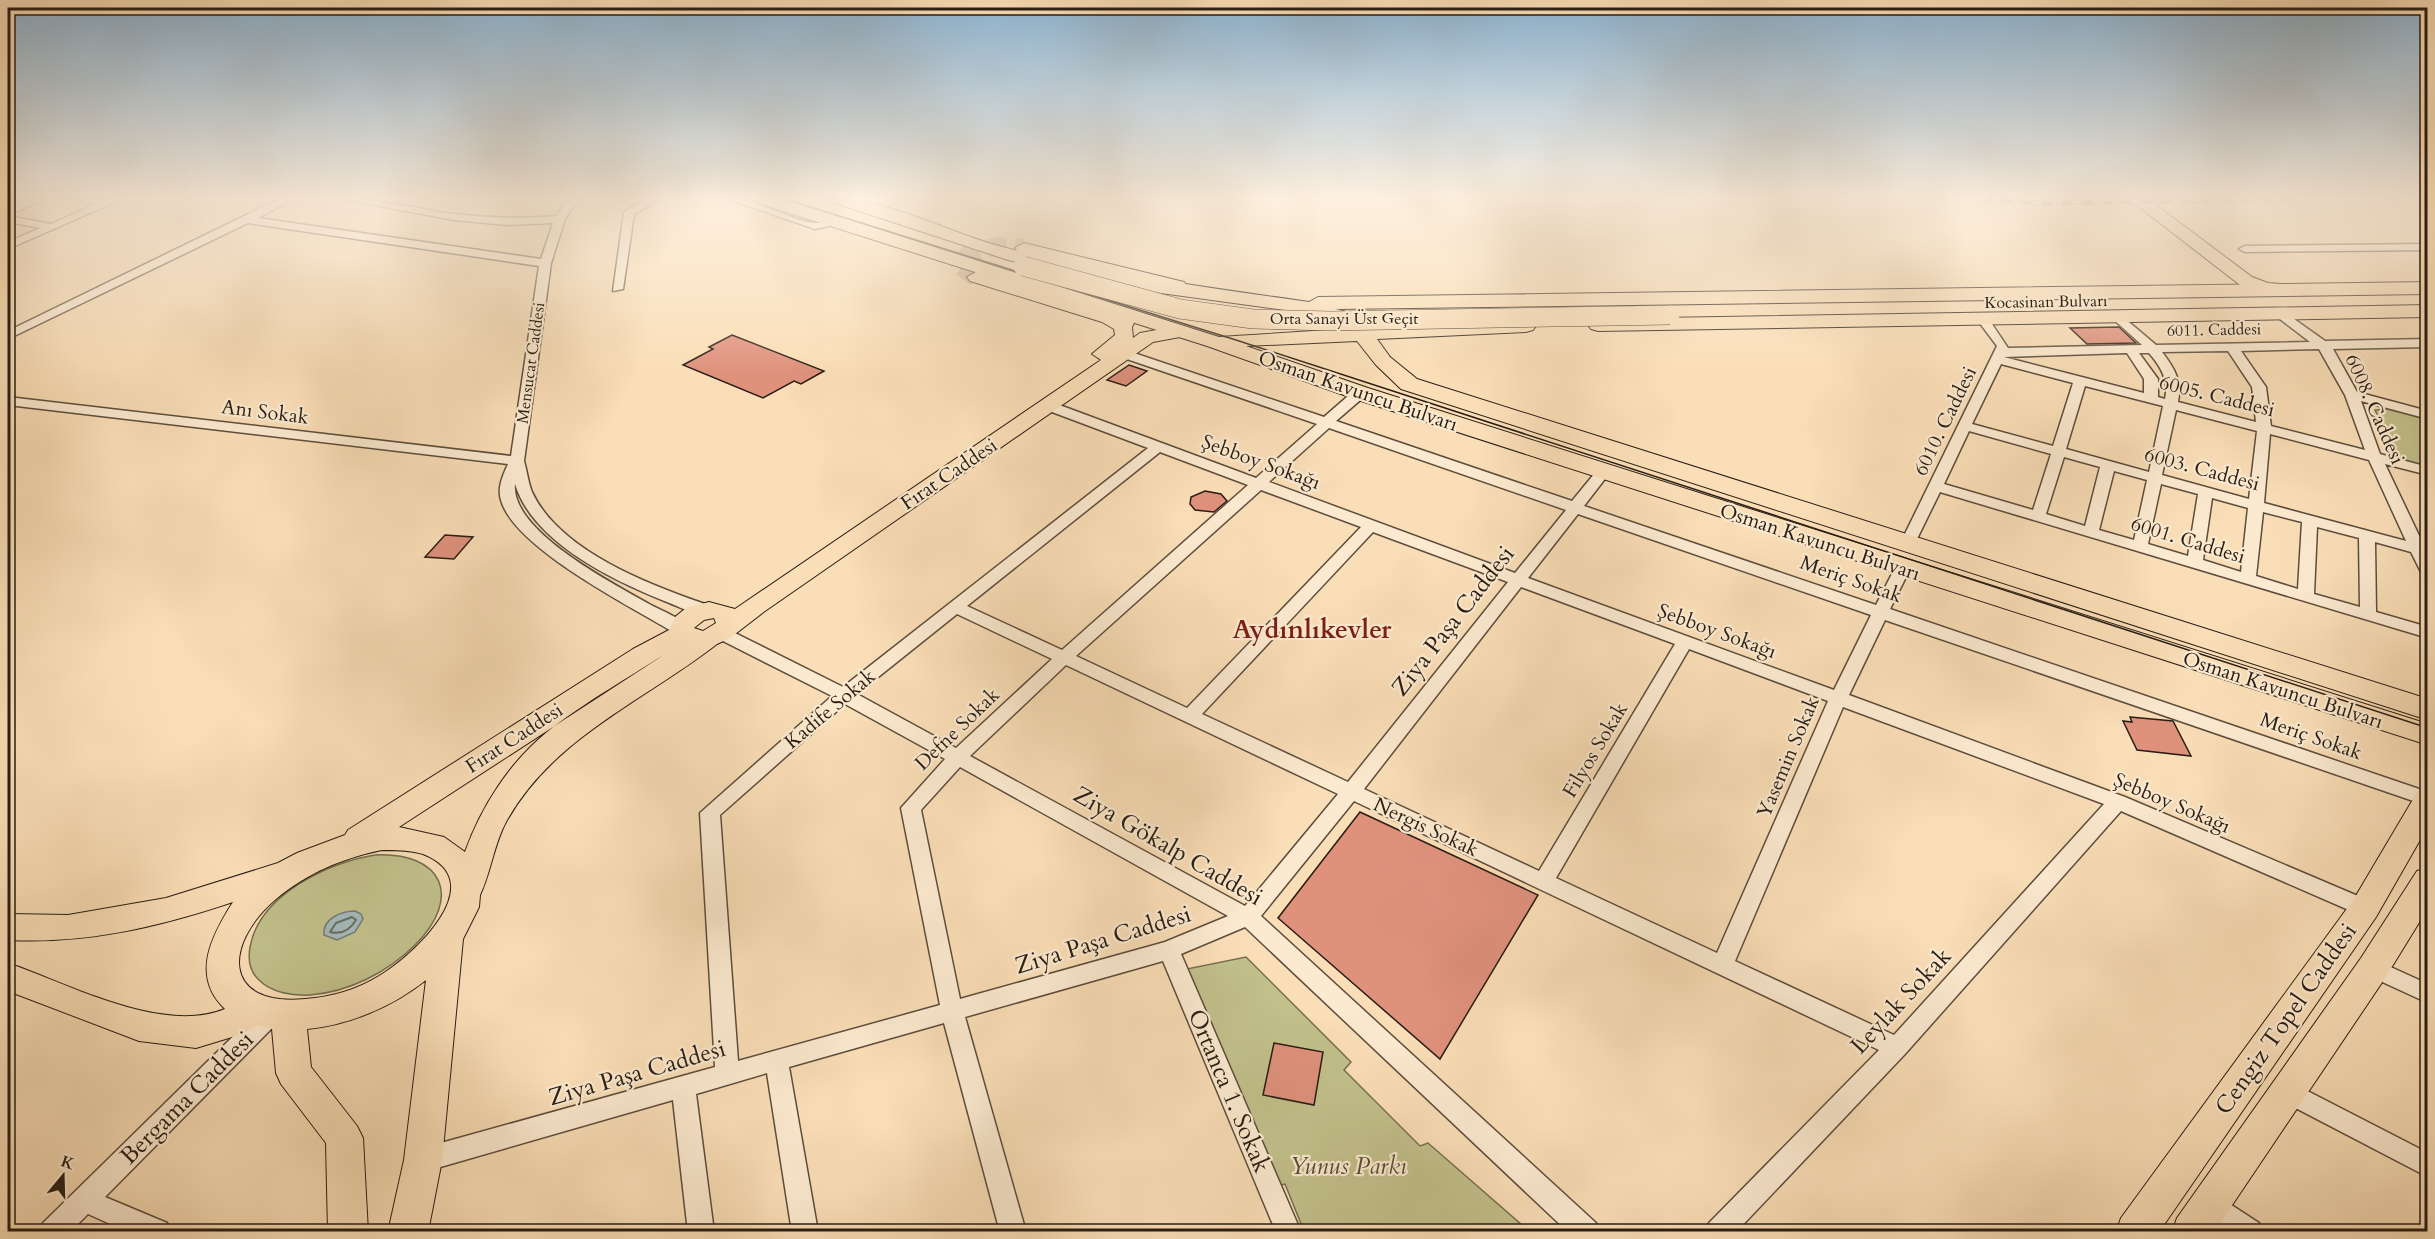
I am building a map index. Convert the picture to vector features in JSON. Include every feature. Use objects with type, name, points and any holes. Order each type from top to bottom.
[{"type":"highway","points":[[944,257],[1214,342]]},
{"type":"highway","points":[[1018,257],[1026,259]]},
{"type":"highway","points":[[1018,257],[1026,259]]},
{"type":"highway","points":[[1023,257],[1146,285],[1215,297],[1287,303],[1385,304],[2427,288]]},
{"type":"highway","name":"Orta Sanayi Üst Geçit","points":[[1026,259],[1180,309],[1253,319],[1331,321],[1667,311]]},
{"type":"highway","name":"Kocasinan Bulvarı","points":[[1768,310],[2427,296]]},
{"type":"highway","points":[[1768,310],[1820,297]]},
{"type":"highway","points":[[1287,303],[1329,312],[1364,333],[1383,361]]},
{"type":"highway","name":"Kocasinan Bulvarı","points":[[1667,311],[2427,303]]},
{"type":"highway","points":[[1385,304],[1365,310],[1359,316],[1361,323],[1378,330],[1394,332]]},
{"type":"highway","points":[[1768,310],[1872,321]]},
{"type":"highway","points":[[1173,333],[1214,342],[1422,330],[2427,311]]},
{"type":"highway","points":[[1306,336],[1325,332],[1332,326],[1334,319],[1329,312]]},
{"type":"highway","points":[[1383,361],[1383,352],[1393,340],[1422,330]]},
{"type":"highway","name":"Osman Kavuncu Bulvarı","points":[[1214,342],[1360,393],[1902,569],[2427,735]]},
{"type":"highway","name":"Osman Kavuncu Bulvarı","points":[[1383,361],[1408,384],[2427,710]]},
{"type":"main road","points":[[2167,293],[2216,287],[2223,283],[2225,278],[2221,271],[2202,257]]},
{"type":"main road","points":[[2215,257],[2251,283],[2271,289],[2333,290]]},
{"type":"main road","points":[[1026,259],[1215,297]]},
{"type":"main road","points":[[976,277],[1110,320],[1173,333]]},
{"type":"main road","name":"Fırat Caddesi","points":[[465,896],[491,820],[515,785],[556,740],[705,626],[1118,343],[1125,332],[1119,324],[1110,320]]},
{"type":"main road","name":"Fırat Caddesi","points":[[347,846],[642,655],[705,626],[1049,406],[1151,335],[1173,333]]},
{"type":"main road","name":"Cengiz Topel Caddesi","points":[[2135,1232],[2365,908],[2427,799]]},
{"type":"main road","points":[[8,927],[68,928],[166,910],[294,870],[347,846],[399,838],[415,839],[440,847],[458,862],[466,883],[465,896],[456,923],[447,937],[405,976],[367,998],[327,1011],[272,1013],[196,1033],[184,1032],[139,1026],[8,977]]},
{"type":"main road","points":[[294,870],[249,906],[230,934],[222,961],[226,986],[233,996],[272,1013],[294,1073],[344,1138],[348,1232]]},
{"type":"main road","name":"Cengiz Topel Caddesi","points":[[2201,1217],[2373,968],[2427,880]]},
{"type":"main road","points":[[408,1232],[423,1160],[447,937]]},
{"type":"street","points":[[8,335],[169,257]]},
{"type":"street","points":[[503,257],[545,263]]},
{"type":"street","name":"Mensucat Caddesi","points":[[547,257],[517,461],[507,479],[508,502],[521,522],[573,565],[705,626]]},
{"type":"street","points":[[616,289],[621,257]]},
{"type":"street","name":"6008. Caddesi","points":[[2280,313],[2321,344],[2352,395],[2374,456],[2422,550],[2427,571]]},
{"type":"street","points":[[2117,316],[2152,348],[2173,380],[2174,392],[2140,547]]},
{"type":"street","name":"6010. Caddesi","points":[[1908,544],[2003,346],[1982,318]]},
{"type":"street","points":[[8,320],[34,324]]},
{"type":"street","name":"6011. Caddesi","points":[[1998,355],[2152,348],[2427,343]]},
{"type":"street","points":[[2231,346],[2259,387],[2264,428],[2248,580]]},
{"type":"street","points":[[2130,349],[2151,379],[2151,399]]},
{"type":"street","name":"Meriç Sokak","points":[[1125,354],[2427,799]]},
{"type":"street","name":"6005. Caddesi","points":[[1998,355],[2080,381],[2427,471]]},
{"type":"street","points":[[2038,517],[2080,381]]},
{"type":"street","name":"Defne Sokak","points":[[1013,1232],[952,1012],[911,808],[958,757],[1064,657],[1360,393]]},
{"type":"street","points":[[2352,395],[2427,414]]},
{"type":"street","name":"Anı Sokak","points":[[8,401],[517,461]]},
{"type":"street","name":"Şebboy Sokağı","points":[[1049,406],[2118,802],[2365,908]]},
{"type":"street","name":"6003. Caddesi","points":[[1965,426],[2422,550]]},
{"type":"street","name":"Kadife Sokak","points":[[727,1075],[710,813],[844,695],[1159,446]]},
{"type":"street","name":"Mensucat Caddesi","points":[[517,461],[526,495],[543,518],[589,559],[659,594],[705,626]]},
{"type":"street","points":[[2091,532],[2108,465]]},
{"type":"street","name":"Ziya Paşa Caddesi","points":[[423,1160],[1169,951],[1248,917],[1351,792],[1604,471]]},
{"type":"street","name":"6001. Caddesi","points":[[1936,486],[2427,633]]},
{"type":"street","points":[[2194,564],[2206,492]]},
{"type":"street","points":[[2306,597],[2310,520]]},
{"type":"street","points":[[1190,716],[1371,525]]},
{"type":"street","points":[[2367,536],[2368,615]]},
{"type":"street","name":"Yasemin Sokak","points":[[1722,966],[1838,699],[1902,569]]},
{"type":"street","name":"Nergis Sokak","points":[[956,607],[1897,1047]]},
{"type":"street","name":"Ziya Gökalp Caddesi","points":[[705,626],[844,695],[1248,917],[1587,1232]]},
{"type":"street","name":"Filyos Sokak","points":[[1543,882],[1685,642]]},
{"type":"street","name":"Leylak Sokak","points":[[1718,1232],[1897,1047],[2118,802]]},
{"type":"street","name":"Ortanca 1. Sokak","points":[[1169,951],[1288,1232]]},
{"type":"street","points":[[2373,968],[2427,994]]},
{"type":"street","name":"Bergama Caddesi","points":[[52,1232],[272,1013]]},
{"type":"street","points":[[777,1061],[805,1232]]},
{"type":"street","points":[[683,1087],[701,1232]]},
{"type":"street","points":[[2288,1092],[2427,1166]]},
{"type":"street","points":[[84,1200],[158,1232]]},
{"type":"street","points":[[2201,1217],[2250,1232]]},
{"type":"green space","points":[[2400,407],[2427,414],[2427,467],[2398,459],[2375,410]]},
{"type":"green space","points":[[375,855],[398,856],[417,861],[430,870],[438,881],[441,895],[439,910],[430,927],[415,945],[380,972],[339,990],[297,995],[276,991],[259,980],[252,969],[249,952],[256,928],[267,912],[281,897],[318,873],[337,865]]},
{"type":"green space","name":"Yunus Parkı","points":[[1246,957],[1351,1062],[1344,1070],[1420,1146],[1428,1143],[1529,1231],[1304,1231],[1285,1184],[1272,1187],[1182,970]]},
{"type":"water","points":[[355,911],[361,914],[363,919],[355,932],[337,940],[324,935],[324,929],[329,920],[344,912]]},
{"type":"building","points":[[2119,327],[2136,343],[2087,344],[2070,328]]},
{"type":"building","points":[[732,335],[824,371],[801,384],[794,381],[763,398],[683,365],[713,349],[709,347]]},
{"type":"building","points":[[1129,365],[1147,371],[1126,386],[1107,380]]},
{"type":"building","points":[[1205,491],[1221,494],[1227,501],[1214,512],[1195,510],[1190,504],[1191,497]]},
{"type":"building","points":[[445,535],[473,537],[454,559],[425,557]]},
{"type":"building","points":[[2130,717],[2173,721],[2191,756],[2137,750],[2123,721],[2132,722]]},
{"type":"building","points":[[1360,812],[1538,895],[1440,1059],[1278,918]]},
{"type":"building","points":[[1274,1043],[1323,1052],[1314,1105],[1263,1095]]},
{"type":"tunnel","points":[[967,257],[961,267],[976,277]]},
{"type":"tram line","points":[[970,257],[1236,340],[2428,728]]},
{"type":"district","name":"Aydınlıkevler","points":[[1312,629]]}]
